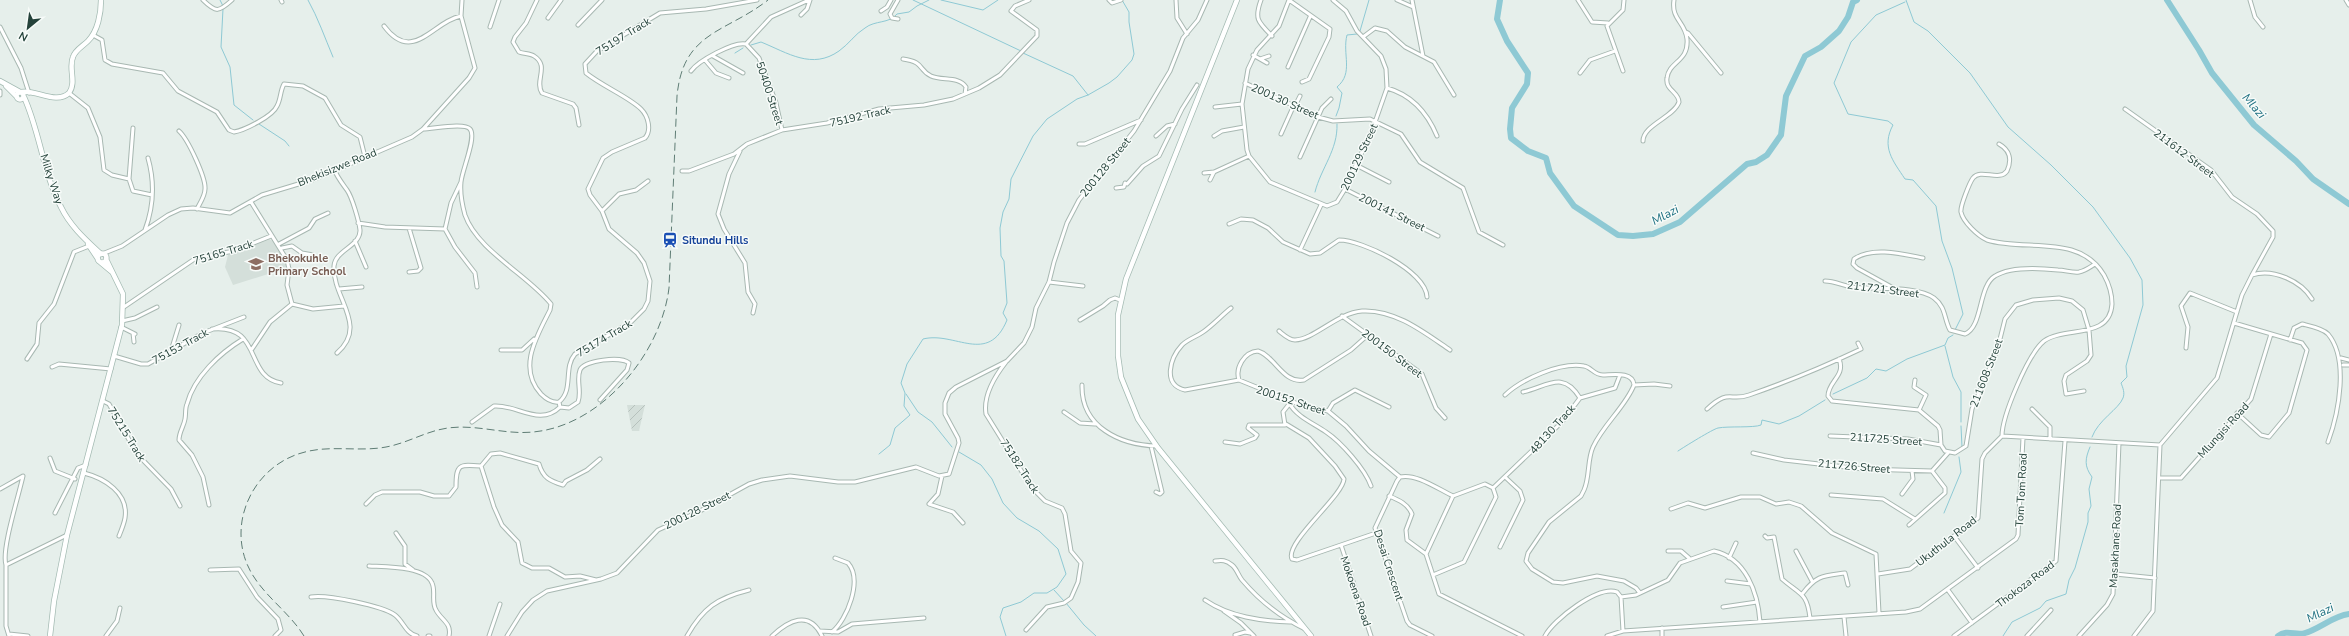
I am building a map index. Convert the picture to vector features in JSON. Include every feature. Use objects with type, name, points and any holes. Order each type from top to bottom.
[{"type":"street","points":[[21,96],[29,91],[59,98],[69,93],[72,87],[71,64],[73,56],[93,35],[99,16],[101,0]]},
{"type":"street","points":[[203,0],[210,7],[217,10],[222,9],[232,0]]},
{"type":"street","name":"Bhekisizwe Road","points":[[106,258],[114,250],[173,212],[181,209],[196,209],[230,213],[262,195],[315,179],[334,169],[412,137],[423,129],[469,78],[475,68],[461,16],[462,0]]},
{"type":"street","points":[[490,27],[499,0]]},
{"type":"street","points":[[537,0],[526,23],[513,38],[519,52],[531,54],[538,59],[543,70],[539,85],[540,92],[573,104],[576,108],[580,125]]},
{"type":"street","points":[[548,18],[561,0]]},
{"type":"street","points":[[578,25],[602,0]]},
{"type":"street","name":"75197 Track","points":[[602,211],[590,196],[588,189],[601,161],[612,152],[642,140],[647,136],[649,129],[648,121],[641,109],[586,73],[584,68],[587,60],[597,51],[660,13],[706,9],[758,0]]},
{"type":"street","points":[[801,15],[807,9],[809,0]]},
{"type":"street","points":[[691,71],[697,64],[739,43],[746,44],[748,39],[771,17],[809,0]]},
{"type":"street","points":[[881,11],[887,8],[891,0]]},
{"type":"street","points":[[898,0],[890,13],[892,18],[898,19]]},
{"type":"street","name":"75192 Track","points":[[682,171],[689,171],[726,157],[747,144],[782,130],[827,123],[879,109],[939,103],[979,88],[1003,72],[1038,34],[1037,30],[1015,15],[1011,9],[1030,0]]},
{"type":"street","points":[[1109,0],[1112,3],[1121,0]]},
{"type":"street","points":[[1176,0],[1177,18],[1187,34]]},
{"type":"street","name":"200128 Street","points":[[1007,361],[1019,349],[1029,335],[1036,308],[1049,282],[1067,223],[1082,195],[1121,150],[1141,120],[1170,70],[1180,43],[1198,20],[1207,0]]},
{"type":"street","points":[[1237,0],[1147,222],[1126,279],[1120,300],[1117,336],[1121,377],[1138,419],[1157,446],[1311,636]]},
{"type":"street","points":[[1261,0],[1257,11],[1257,18],[1272,36]]},
{"type":"street","points":[[1300,250],[1321,205],[1270,182],[1249,156],[1242,104],[1248,69],[1253,55],[1272,36],[1279,26],[1289,0],[1310,17],[1327,26],[1330,33],[1309,79],[1302,82]]},
{"type":"street","name":"200129 Street","points":[[1321,205],[1331,205],[1337,202],[1345,189],[1376,120],[1387,88],[1384,61],[1377,49],[1357,31],[1346,11],[1333,0]]},
{"type":"street","points":[[1397,0],[1413,7]]},
{"type":"street","points":[[1412,0],[1423,56]]},
{"type":"street","points":[[1578,0],[1592,22],[1608,23],[1613,21],[1623,10],[1624,0]]},
{"type":"street","points":[[1674,0],[1674,15],[1686,32],[1721,73]]},
{"type":"street","points":[[2250,0],[2255,16],[2263,27]]},
{"type":"street","points":[[2346,0],[2349,5]]},
{"type":"street","points":[[384,26],[395,38],[403,42],[426,36],[451,18],[461,16]]},
{"type":"street","points":[[1288,67],[1310,17]]},
{"type":"street","points":[[1608,23],[1608,31],[1623,72]]},
{"type":"street","points":[[0,27],[21,68],[29,91]]},
{"type":"street","points":[[1362,36],[1371,29],[1383,29],[1393,35],[1405,47],[1437,65],[1454,95]]},
{"type":"street","points":[[1643,141],[1643,136],[1652,127],[1668,116],[1678,104],[1679,98],[1670,90],[1667,77],[1686,54],[1686,32]]},
{"type":"street","points":[[93,35],[102,40],[103,56],[110,63],[161,72],[186,97],[217,112],[232,132],[254,124],[277,106],[284,84],[303,86],[325,98],[341,125],[360,137],[365,157]]},
{"type":"street","name":"50400 Street","points":[[746,44],[759,58],[774,99],[782,130]]},
{"type":"street","points":[[1580,73],[1590,60],[1615,51]]},
{"type":"street","points":[[1253,55],[1267,63]]},
{"type":"street","points":[[713,56],[743,73]]},
{"type":"street","points":[[1260,59],[1269,56]]},
{"type":"street","points":[[903,59],[920,64],[931,76],[960,82],[966,87],[965,94]]},
{"type":"street","points":[[705,60],[715,72],[729,78]]},
{"type":"street","name":"Milky Way","points":[[0,81],[21,96],[31,114],[58,201],[65,214],[85,239],[106,258],[123,294],[124,307],[121,327],[67,535],[55,594],[50,636]]},
{"type":"street","name":"200130 Street","points":[[1246,83],[1318,117],[1333,121],[1364,118],[1376,120],[1401,134],[1425,166],[1459,184],[1467,198],[1479,232],[1503,245]]},
{"type":"street","points":[[1116,188],[1124,187],[1125,183],[1127,184],[1136,176],[1143,166],[1159,156],[1182,109],[1197,85]]},
{"type":"street","points":[[1387,88],[1402,93],[1418,105],[1430,121],[1437,136]]},
{"type":"street","points":[[69,93],[88,108],[98,131],[104,170],[112,175],[129,179]]},
{"type":"street","points":[[1281,134],[1300,96]]},
{"type":"street","points":[[1300,157],[1322,108],[1331,99]]},
{"type":"street","points":[[1215,107],[1242,104]]},
{"type":"street","name":"211612 Street","points":[[2125,109],[2211,170],[2232,197],[2257,214],[2273,231],[2273,237],[2252,275]]},
{"type":"street","points":[[1079,144],[1085,144],[1141,120]]},
{"type":"street","points":[[1156,136],[1167,126],[1175,124]]},
{"type":"street","points":[[423,129],[461,125],[470,129],[472,139],[461,182],[451,203],[445,229],[454,247],[476,273],[476,287]]},
{"type":"street","points":[[1214,136],[1222,131],[1244,127]]},
{"type":"street","points":[[133,128],[129,179],[132,191],[152,194]]},
{"type":"street","points":[[180,131],[194,156],[205,185],[203,197],[196,209]]},
{"type":"street","points":[[1999,144],[2008,151],[2010,156],[2007,172],[2000,176],[1976,176],[1968,188],[1961,212],[1974,231],[1987,240],[2040,245],[2072,250],[2095,264],[2108,283],[2112,304],[2106,320],[2102,324],[2089,330],[2050,338],[2034,352],[2008,408],[2002,436],[2023,438]]},
{"type":"street","points":[[741,149],[729,174],[727,189],[718,214],[724,229],[745,263],[748,292],[755,304],[753,313]]},
{"type":"street","points":[[1204,173],[1214,172],[1249,156]]},
{"type":"street","points":[[145,230],[152,209],[152,175],[148,158]]},
{"type":"street","points":[[1356,165],[1389,182]]},
{"type":"street","points":[[334,169],[348,192],[360,233],[355,241],[335,261],[334,270],[350,322],[350,335],[347,343],[337,353]]},
{"type":"street","points":[[1210,180],[1214,172]]},
{"type":"street","points":[[602,211],[622,192],[636,190],[648,181]]},
{"type":"street","points":[[461,182],[463,207],[470,225],[507,266],[551,304],[550,310],[536,338],[530,356],[534,384],[543,396],[552,402],[560,402],[560,407]]},
{"type":"street","name":"200141 Street","points":[[1345,189],[1438,236]]},
{"type":"street","points":[[251,202],[271,236],[282,248],[287,260],[287,288],[292,304]]},
{"type":"street","name":"75174 Track","points":[[560,402],[567,391],[571,359],[575,354],[630,323],[644,309],[648,301],[650,281],[644,263],[637,253],[609,229],[602,211]]},
{"type":"street","points":[[279,244],[309,228],[315,219],[328,213]]},
{"type":"street","points":[[1229,224],[1241,219],[1253,220],[1268,228],[1283,242],[1310,254],[1320,253],[1339,240],[1359,244],[1410,270],[1426,289],[1427,297]]},
{"type":"street","points":[[358,223],[409,228],[445,229]]},
{"type":"street","points":[[409,228],[421,268],[409,272]]},
{"type":"street","name":"75165 Track","points":[[124,307],[196,258],[234,251],[271,236]]},
{"type":"street","name":"Milky Way","points":[[85,239],[99,261],[114,274]]},
{"type":"street","points":[[355,241],[366,267]]},
{"type":"street","points":[[27,359],[37,344],[39,322],[54,304],[74,252],[89,246]]},
{"type":"street","points":[[282,248],[292,246],[302,253],[313,255]]},
{"type":"street","name":"Bhekisizwe Road","points":[[101,254],[114,250]]},
{"type":"street","points":[[1897,290],[1856,268],[1853,264],[1854,260],[1863,255],[1893,252],[1923,258]]},
{"type":"street","points":[[101,254],[99,261],[103,262],[106,258]]},
{"type":"street","name":"211721 Street","points":[[1825,281],[1852,287],[1897,290],[1926,294],[1933,298],[1946,312],[1950,330],[1965,334],[1972,325],[1987,286],[1994,276],[2010,271],[2039,269],[2080,272],[2095,264]]},
{"type":"street","points":[[2134,636],[2152,614],[2155,578],[2160,445],[2217,378],[2242,295],[2252,275],[2267,272],[2279,276],[2303,287],[2312,299]]},
{"type":"street","points":[[1049,282],[1083,286]]},
{"type":"street","points":[[339,288],[362,287]]},
{"type":"street","points":[[2186,348],[2188,327],[2181,306],[2190,293],[2237,312]]},
{"type":"street","points":[[1080,320],[1104,306],[1110,300],[1115,298],[1120,300]]},
{"type":"street","name":"211608 Street","points":[[1948,453],[1959,452],[1966,446],[1972,409],[1997,351],[2005,319],[2016,305],[2033,300],[2059,298],[2072,300],[2083,310],[2089,330],[2091,356],[2087,361],[2066,375],[2064,381],[2066,394],[2084,391]]},
{"type":"street","points":[[292,304],[313,309],[344,306]]},
{"type":"street","points":[[252,349],[270,322],[292,304]]},
{"type":"street","points":[[122,322],[135,318],[157,307]]},
{"type":"street","points":[[1231,308],[1204,331],[1180,347],[1170,371],[1170,379],[1177,387],[1185,390],[1240,380]]},
{"type":"street","points":[[1279,331],[1289,339],[1296,340],[1303,338],[1342,316],[1367,311],[1397,318],[1450,350]]},
{"type":"street","name":"200150 Street","points":[[1342,316],[1369,334],[1422,374],[1436,408],[1445,418]]},
{"type":"street","name":"75153 Track","points":[[114,356],[145,365],[210,330],[244,317]]},
{"type":"street","points":[[2234,323],[2302,343],[2308,350],[2289,413],[2269,437],[2263,436],[2237,414]]},
{"type":"street","points":[[171,351],[179,325]]},
{"type":"street","points":[[2290,340],[2294,328],[2298,325],[2322,330],[2332,339],[2341,358],[2343,365],[2338,409],[2328,442]]},
{"type":"street","points":[[121,327],[134,333],[134,342]]},
{"type":"street","points":[[210,330],[232,331],[243,339],[252,349],[266,378],[281,383]]},
{"type":"street","name":"200152 Street","points":[[1369,334],[1351,350],[1316,374],[1300,381],[1289,377],[1262,353],[1254,351],[1243,359],[1238,373],[1240,380],[1251,387],[1291,402],[1328,411],[1350,430],[1365,448],[1400,477]]},
{"type":"street","name":"Mlungisi Road","points":[[2159,478],[2181,478],[2254,394],[2271,334]]},
{"type":"street","points":[[501,350],[524,349],[536,338]]},
{"type":"street","points":[[209,506],[203,477],[192,455],[179,440],[185,420],[186,405],[202,375],[243,339]]},
{"type":"street","points":[[1708,409],[1725,396],[1747,396],[1839,359],[1861,349],[1858,343]]},
{"type":"street","points":[[2341,358],[2349,360]]},
{"type":"street","points":[[472,422],[494,406],[542,416],[551,414],[560,407],[572,408],[578,402],[579,376],[581,368],[593,362],[624,359],[629,363],[627,370],[600,400]]},
{"type":"street","points":[[1839,359],[1840,372],[1828,391],[1828,396],[1832,401],[1919,410],[1938,426],[1940,430],[1941,445],[1948,453],[1932,471],[1945,488],[1945,493],[1909,525]]},
{"type":"street","points":[[963,523],[953,512],[929,504],[938,494],[942,476],[947,475],[951,470],[952,457],[959,443],[958,438],[945,414],[946,397],[956,387],[1007,361]]},
{"type":"street","name":"75182 Track","points":[[1007,361],[994,380],[986,407],[986,414],[1032,488],[1045,501],[1062,508],[1071,553],[1081,564],[1078,582],[1071,598],[1064,603],[1047,607],[1026,630]]},
{"type":"street","points":[[52,368],[59,364],[111,369]]},
{"type":"street","points":[[2343,365],[2349,365]]},
{"type":"street","points":[[1505,394],[1524,381],[1560,367],[1585,366],[1600,375],[1620,375],[1631,377],[1634,385],[1626,402],[1611,418],[1593,447],[1589,477],[1581,496],[1553,518],[1528,553],[1526,561],[1532,569],[1540,572],[1548,580],[1558,583],[1580,580],[1594,575],[1624,581],[1636,588],[1640,593]]},
{"type":"street","points":[[1580,398],[1615,388],[1620,375]]},
{"type":"street","points":[[1915,380],[1914,387],[1926,394],[1919,410]]},
{"type":"street","name":"48130 Track","points":[[1493,488],[1562,422],[1580,398],[1570,385],[1563,382],[1523,392]]},
{"type":"street","points":[[1634,385],[1645,384],[1670,386]]},
{"type":"street","points":[[1082,385],[1082,396],[1092,419],[1110,435],[1151,446],[1157,446]]},
{"type":"street","points":[[1328,411],[1333,403],[1354,390],[1389,407]]},
{"type":"street","name":"75215 Track","points":[[103,401],[109,404],[137,454],[171,489],[180,506]]},
{"type":"street","points":[[1286,424],[1283,412],[1291,402],[1301,416],[1338,442],[1366,474],[1371,486]]},
{"type":"street","points":[[2032,409],[2050,426],[2050,439]]},
{"type":"street","points":[[1064,412],[1080,423],[1097,424]]},
{"type":"street","points":[[1225,442],[1240,444],[1256,438],[1256,434],[1248,428],[1250,425],[1286,424],[1309,438],[1335,466],[1344,479],[1342,487],[1326,504],[1292,551],[1291,556],[1297,560],[1376,533]]},
{"type":"street","name":"211725 Street","points":[[1830,436],[1908,439],[1941,445]]},
{"type":"street","name":"Ukuthula Road","points":[[1878,574],[1910,569],[1978,517],[1982,459],[1985,453],[2002,436]]},
{"type":"street","name":"Tom Tom Road","points":[[1607,636],[1623,631],[1914,611],[1948,590],[2013,543],[2018,537],[2023,438],[2160,445]]},
{"type":"street","name":"Thokoza Road","points":[[1954,636],[2056,561],[2065,441]]},
{"type":"street","name":"Masakhane Road","points":[[2079,636],[2112,598],[2119,443]]},
{"type":"street","points":[[1151,446],[1162,492],[1160,494],[1156,492]]},
{"type":"street","points":[[481,466],[491,454],[500,453],[538,464],[541,474],[551,482],[564,485],[566,481],[587,470],[600,459]]},
{"type":"street","name":"211726 Street","points":[[1753,453],[1784,460],[1864,469],[1932,471]]},
{"type":"street","points":[[50,458],[55,471],[75,479]]},
{"type":"street","points":[[55,513],[75,479],[80,467],[86,465]]},
{"type":"street","points":[[366,504],[375,495],[382,492],[420,492],[434,496],[449,496],[456,487],[456,475],[459,467],[464,465],[481,466]]},
{"type":"street","points":[[481,466],[494,507],[502,525],[518,542],[522,563],[532,568],[549,568],[565,577],[580,576],[596,580]]},
{"type":"street","name":"200128 Street","points":[[507,636],[522,612],[532,600],[547,592],[596,580],[622,569],[648,539],[668,524],[700,512],[749,484],[762,480],[790,476],[838,482],[855,482],[916,467],[942,476]]},
{"type":"street","points":[[1902,494],[1913,479],[1912,471]]},
{"type":"street","points":[[84,473],[109,483],[118,493],[125,512],[125,519],[119,536]]},
{"type":"street","points":[[0,489],[22,476],[6,544],[6,626],[9,635],[28,636]]},
{"type":"street","points":[[1400,477],[1414,478],[1454,496]]},
{"type":"street","name":"Desai Crescent","points":[[1400,477],[1376,524],[1376,533],[1407,621],[1410,625],[1432,636]]},
{"type":"street","points":[[1500,546],[1523,500],[1520,490],[1505,477]]},
{"type":"street","points":[[1426,554],[1454,496],[1482,485],[1493,488],[1496,497],[1494,504],[1464,562],[1433,575]]},
{"type":"street","points":[[1831,495],[1883,499],[1915,519]]},
{"type":"street","points":[[1389,496],[1406,504],[1410,510],[1412,514],[1406,530],[1407,540],[1426,554],[1439,594],[1443,598],[1522,636]]},
{"type":"street","points":[[1671,510],[1688,503],[1705,508],[1741,497],[1760,497],[1776,504],[1788,502],[1796,504],[1832,533],[1876,554],[1880,613]]},
{"type":"street","points":[[396,533],[405,546],[405,564],[413,570]]},
{"type":"street","points":[[6,565],[67,535]]},
{"type":"street","points":[[1765,536],[1767,538],[1774,537],[1782,579],[1802,593],[1807,602],[1810,618]]},
{"type":"street","points":[[1954,536],[1978,568]]},
{"type":"street","points":[[1729,558],[1736,543]]},
{"type":"street","name":"Mokoena Road","points":[[1341,545],[1371,636]]},
{"type":"street","points":[[1668,551],[1682,551],[1689,558]]},
{"type":"street","points":[[1621,597],[1640,593],[1668,580],[1678,565],[1689,558],[1711,551],[1729,558],[1740,565],[1757,602],[1760,622]]},
{"type":"street","points":[[1796,551],[1812,582]]},
{"type":"street","points":[[832,632],[848,609],[853,595],[854,576],[848,563],[835,558]]},
{"type":"street","points":[[1215,562],[1224,560],[1233,565],[1241,579],[1290,622],[1306,630]]},
{"type":"street","points":[[369,566],[413,570],[422,573],[432,581],[435,609],[447,623],[449,636]]},
{"type":"street","points":[[210,570],[234,568],[243,574],[257,597],[280,621],[281,630],[275,636]]},
{"type":"street","points":[[1802,593],[1812,582],[1820,577],[1845,573],[1848,585]]},
{"type":"street","points":[[2114,574],[2155,578]]},
{"type":"street","points":[[1727,581],[1750,584]]},
{"type":"street","points":[[687,636],[705,609],[726,598],[749,590]]},
{"type":"street","points":[[1948,590],[1972,623]]},
{"type":"street","points":[[1545,636],[1554,622],[1599,593],[1615,591],[1621,597],[1623,631]]},
{"type":"street","points":[[311,597],[326,596],[386,609],[396,616],[410,633],[417,636]]},
{"type":"street","points":[[1205,600],[1241,623],[1254,636]]},
{"type":"street","points":[[1723,608],[1757,602]]},
{"type":"street","points":[[489,636],[500,604]]},
{"type":"street","points":[[106,636],[117,621],[120,608]]},
{"type":"street","points":[[1222,610],[1266,621],[1290,622]]},
{"type":"street","points":[[2027,636],[2051,610]]},
{"type":"street","points":[[1844,617],[1846,636]]},
{"type":"street","points":[[820,631],[838,632],[852,624],[924,618]]},
{"type":"street","points":[[772,636],[789,622],[798,619],[811,623],[820,631],[822,636]]},
{"type":"street","points":[[1662,628],[1662,636]]},
{"type":"street","points":[[1235,635],[1245,632],[1250,633]]},
{"type":"shaded area","name":"Bhekokuhle Primary School","points":[[268,238],[277,244],[286,261],[287,268],[233,285],[225,267],[228,255]]},
{"type":"shaded area","points":[[627,405],[645,405],[639,431],[632,431]]},
{"type":"waterway","points":[[220,0],[223,6]]},
{"type":"waterway","points":[[308,0],[333,57]]},
{"type":"waterway","points":[[913,0],[1021,51]]},
{"type":"waterway","points":[[751,45],[761,42],[800,58],[819,59],[829,57],[839,51],[861,30],[873,24],[886,21],[897,14],[909,12],[929,0]]},
{"type":"waterway","points":[[941,0],[983,10],[998,0]]},
{"type":"waterway","points":[[879,454],[890,445],[895,428],[910,415],[904,406],[905,393],[901,383],[907,364],[923,339],[947,339],[970,344],[981,344],[990,341],[999,334],[1007,320],[1003,313],[1007,303],[1004,261],[1001,256],[1000,228],[1003,212],[1009,199],[1011,179],[1033,136],[1047,119],[1077,99],[1088,95],[1109,83],[1117,77],[1132,60],[1134,54],[1129,12],[1122,0]]},
{"type":"waterway","points":[[1336,116],[1342,93],[1337,87],[1342,82],[1346,69],[1347,35],[1357,34],[1360,31],[1369,0]]},
{"type":"waterway","name":"Mlazi","points":[[1500,0],[1497,19],[1507,41],[1528,73],[1527,84],[1512,108],[1510,129],[1511,138],[1528,151],[1546,158],[1550,173],[1574,206],[1618,235],[1633,236],[1653,234],[1680,222],[1747,164],[1756,162],[1767,155],[1781,135],[1786,96],[1805,56],[1821,47],[1839,31],[1848,17],[1853,2],[1857,0]]},
{"type":"waterway","points":[[1906,0],[1914,22],[1928,31],[1970,73],[2008,127],[2051,165],[2093,207],[2130,258],[2142,280],[2143,305],[2126,366],[2127,377],[2121,383],[2124,396],[2121,402],[2099,425],[2092,437]]},
{"type":"waterway","name":"Mlazi","points":[[2167,0],[2212,73],[2254,125],[2296,161],[2313,179],[2349,204]]},
{"type":"waterway","points":[[1905,2],[1876,15],[1851,42],[1834,83],[1848,114],[1888,121],[1893,125],[1888,140],[1888,147],[1896,166],[1905,179],[1913,180],[1936,206],[1942,241],[1952,268],[1963,314],[1955,330]]},
{"type":"waterway","points":[[223,9],[221,47],[230,67],[234,105],[253,120]]},
{"type":"waterway","points":[[735,53],[743,48]]},
{"type":"waterway","points":[[1023,53],[1073,76],[1088,95]]},
{"type":"waterway","points":[[259,124],[285,141],[289,146]]},
{"type":"waterway","points":[[1315,192],[1335,142],[1337,124]]},
{"type":"waterway","points":[[1833,394],[1867,378],[1876,369],[1886,371],[1907,359],[1945,345],[1948,338],[1953,335]]},
{"type":"waterway","points":[[1945,346],[1953,377],[1961,392],[1961,422]]},
{"type":"waterway","points":[[906,394],[918,412],[932,422],[952,447]]},
{"type":"waterway","points":[[1678,451],[1715,429],[1758,426],[1761,425],[1762,420],[1779,424],[1799,416],[1825,400]]},
{"type":"waterway","points":[[1961,426],[1962,447]]},
{"type":"waterway","points":[[2003,636],[2012,622],[2040,608],[2046,601],[2066,594],[2069,580],[2075,568],[2091,506],[2089,489],[2092,477],[2086,462],[2090,447]]},
{"type":"waterway","points":[[959,452],[981,465],[992,479],[1003,503],[1017,518],[1039,531],[1058,549],[1066,574],[1057,587],[1047,593],[1034,593],[1021,602],[1003,608],[1000,617],[1006,636]]},
{"type":"waterway","points":[[1944,513],[1961,472],[1959,457]]},
{"type":"waterway","points":[[1054,590],[1064,601]]},
{"type":"waterway","points":[[1066,603],[1084,625],[1096,636]]},
{"type":"waterway","name":"Mlazi","points":[[2278,636],[2285,633],[2302,634],[2338,617],[2349,614]]},
{"type":"railway","points":[[304,636],[290,618],[266,593],[252,574],[247,564],[242,546],[241,529],[244,512],[250,495],[260,481],[273,468],[288,458],[305,452],[325,449],[366,449],[386,447],[432,432],[459,427],[522,433],[533,432],[558,427],[582,416],[604,401],[624,382],[640,361],[654,338],[664,313],[669,288],[677,96],[681,75],[688,58],[697,46],[709,36],[768,0]]},
{"type":"place","name":"Situndu Hills","points":[[670,240]]},
{"type":"place","name":"Bhekokuhle Primary School","points":[[256,264]]}]
